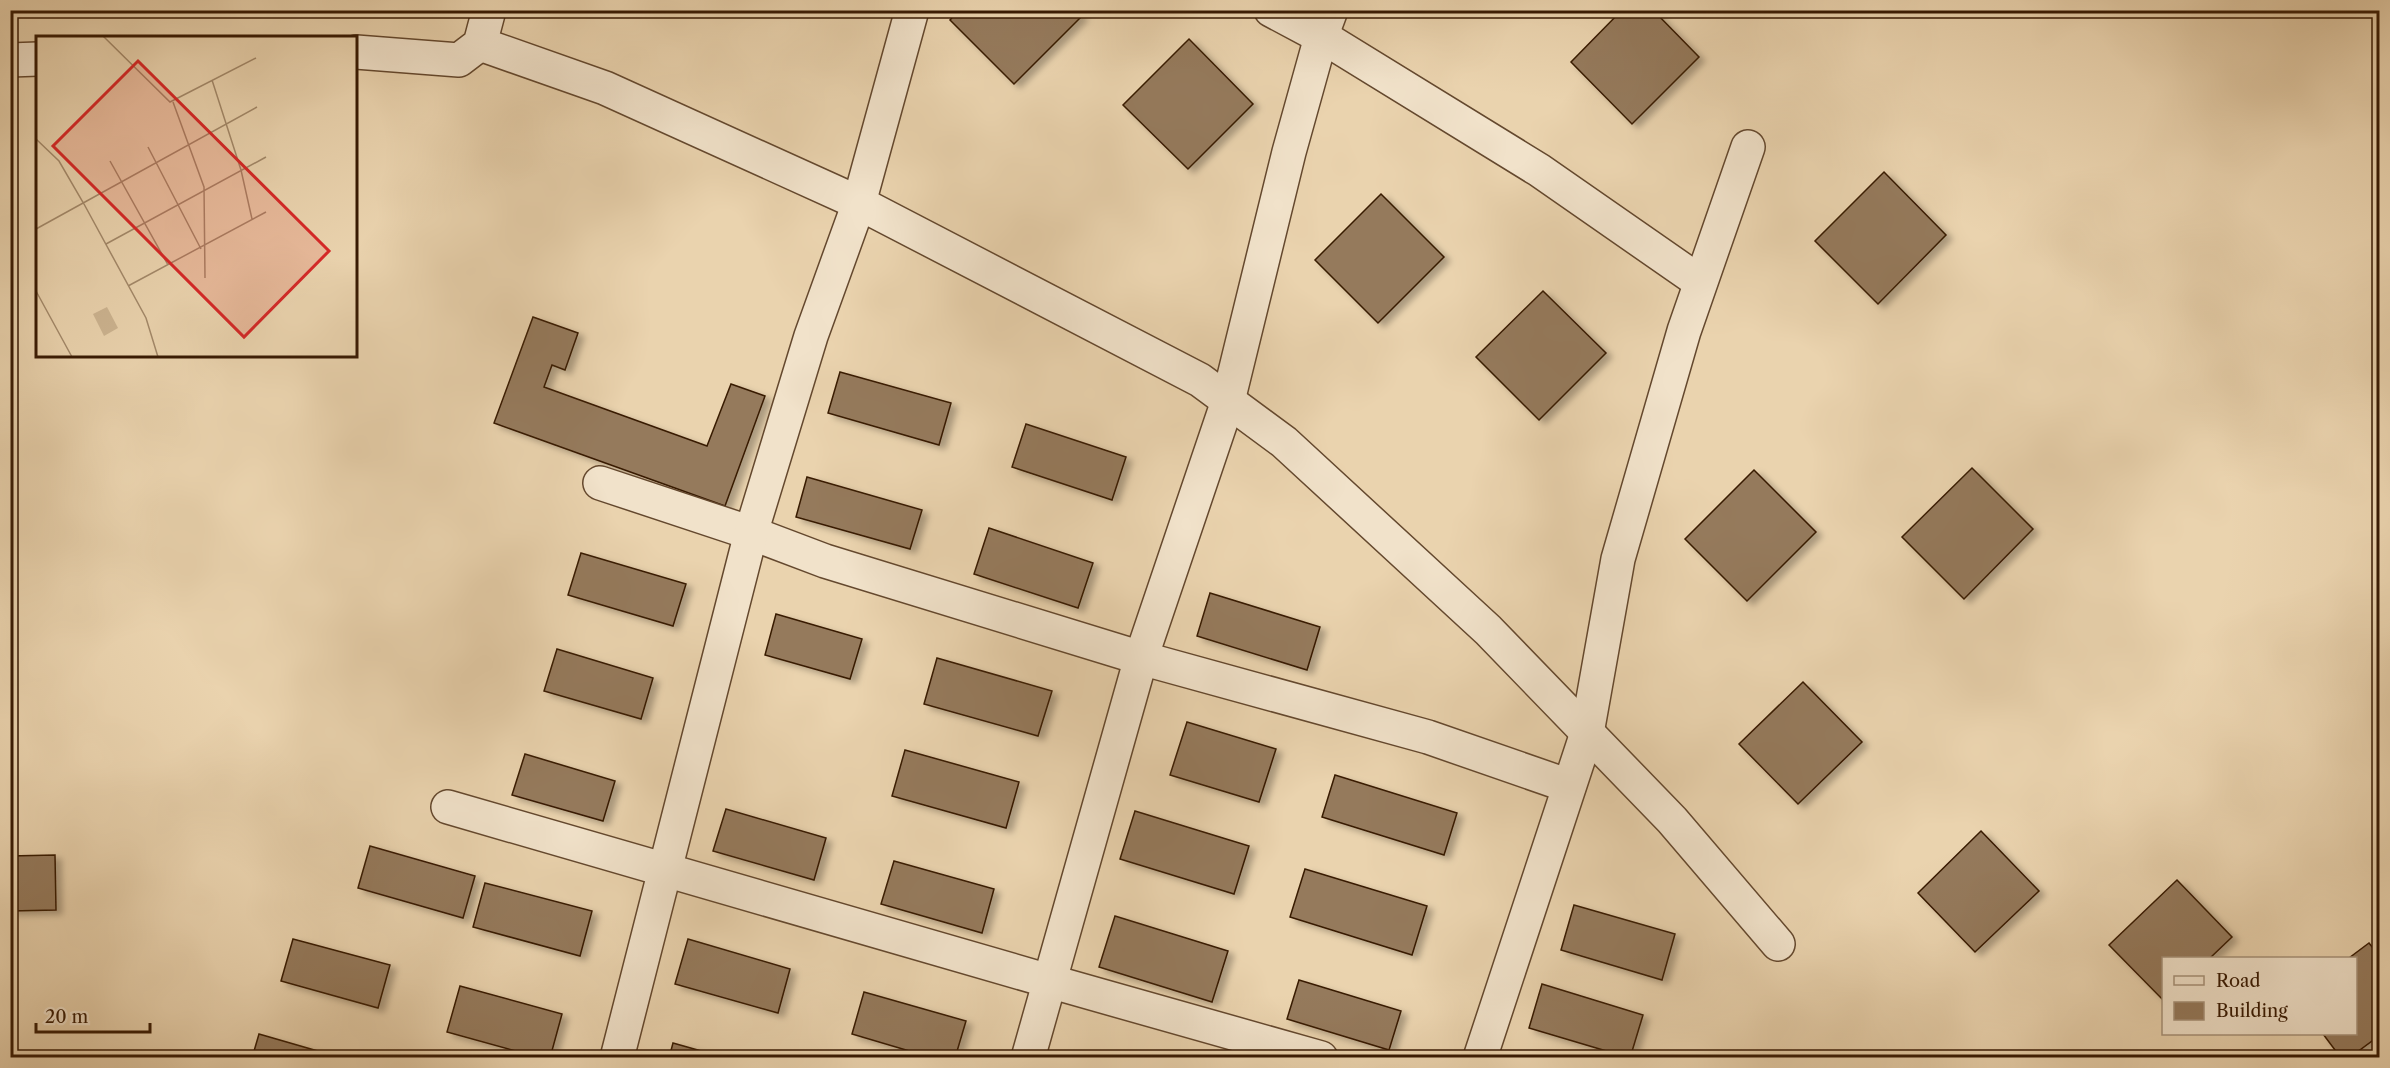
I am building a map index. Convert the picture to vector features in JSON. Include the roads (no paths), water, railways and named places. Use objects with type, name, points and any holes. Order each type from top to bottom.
[{"type":"street","points":[[357,52],[459,60],[480,44],[489,10]]},
{"type":"street","points":[[616,1058],[751,533],[811,336],[859,204],[912,10]]},
{"type":"street","points":[[1271,10],[1326,24],[1701,282]]},
{"type":"street","points":[[1028,1058],[1141,658],[1228,401],[1289,152],[1326,24]]},
{"type":"street","points":[[480,44],[605,88],[859,204],[1200,380],[1284,442],[1488,630],[1672,820],[1778,944]]},
{"type":"street","points":[[10,60],[36,59]]},
{"type":"street","points":[[1480,1058],[1587,733],[1618,560],[1684,331],[1748,147]]},
{"type":"street","points":[[600,483],[751,533],[825,561],[1141,658],[1428,737],[1569,786]]},
{"type":"street","points":[[448,807],[1321,1058]]}]
